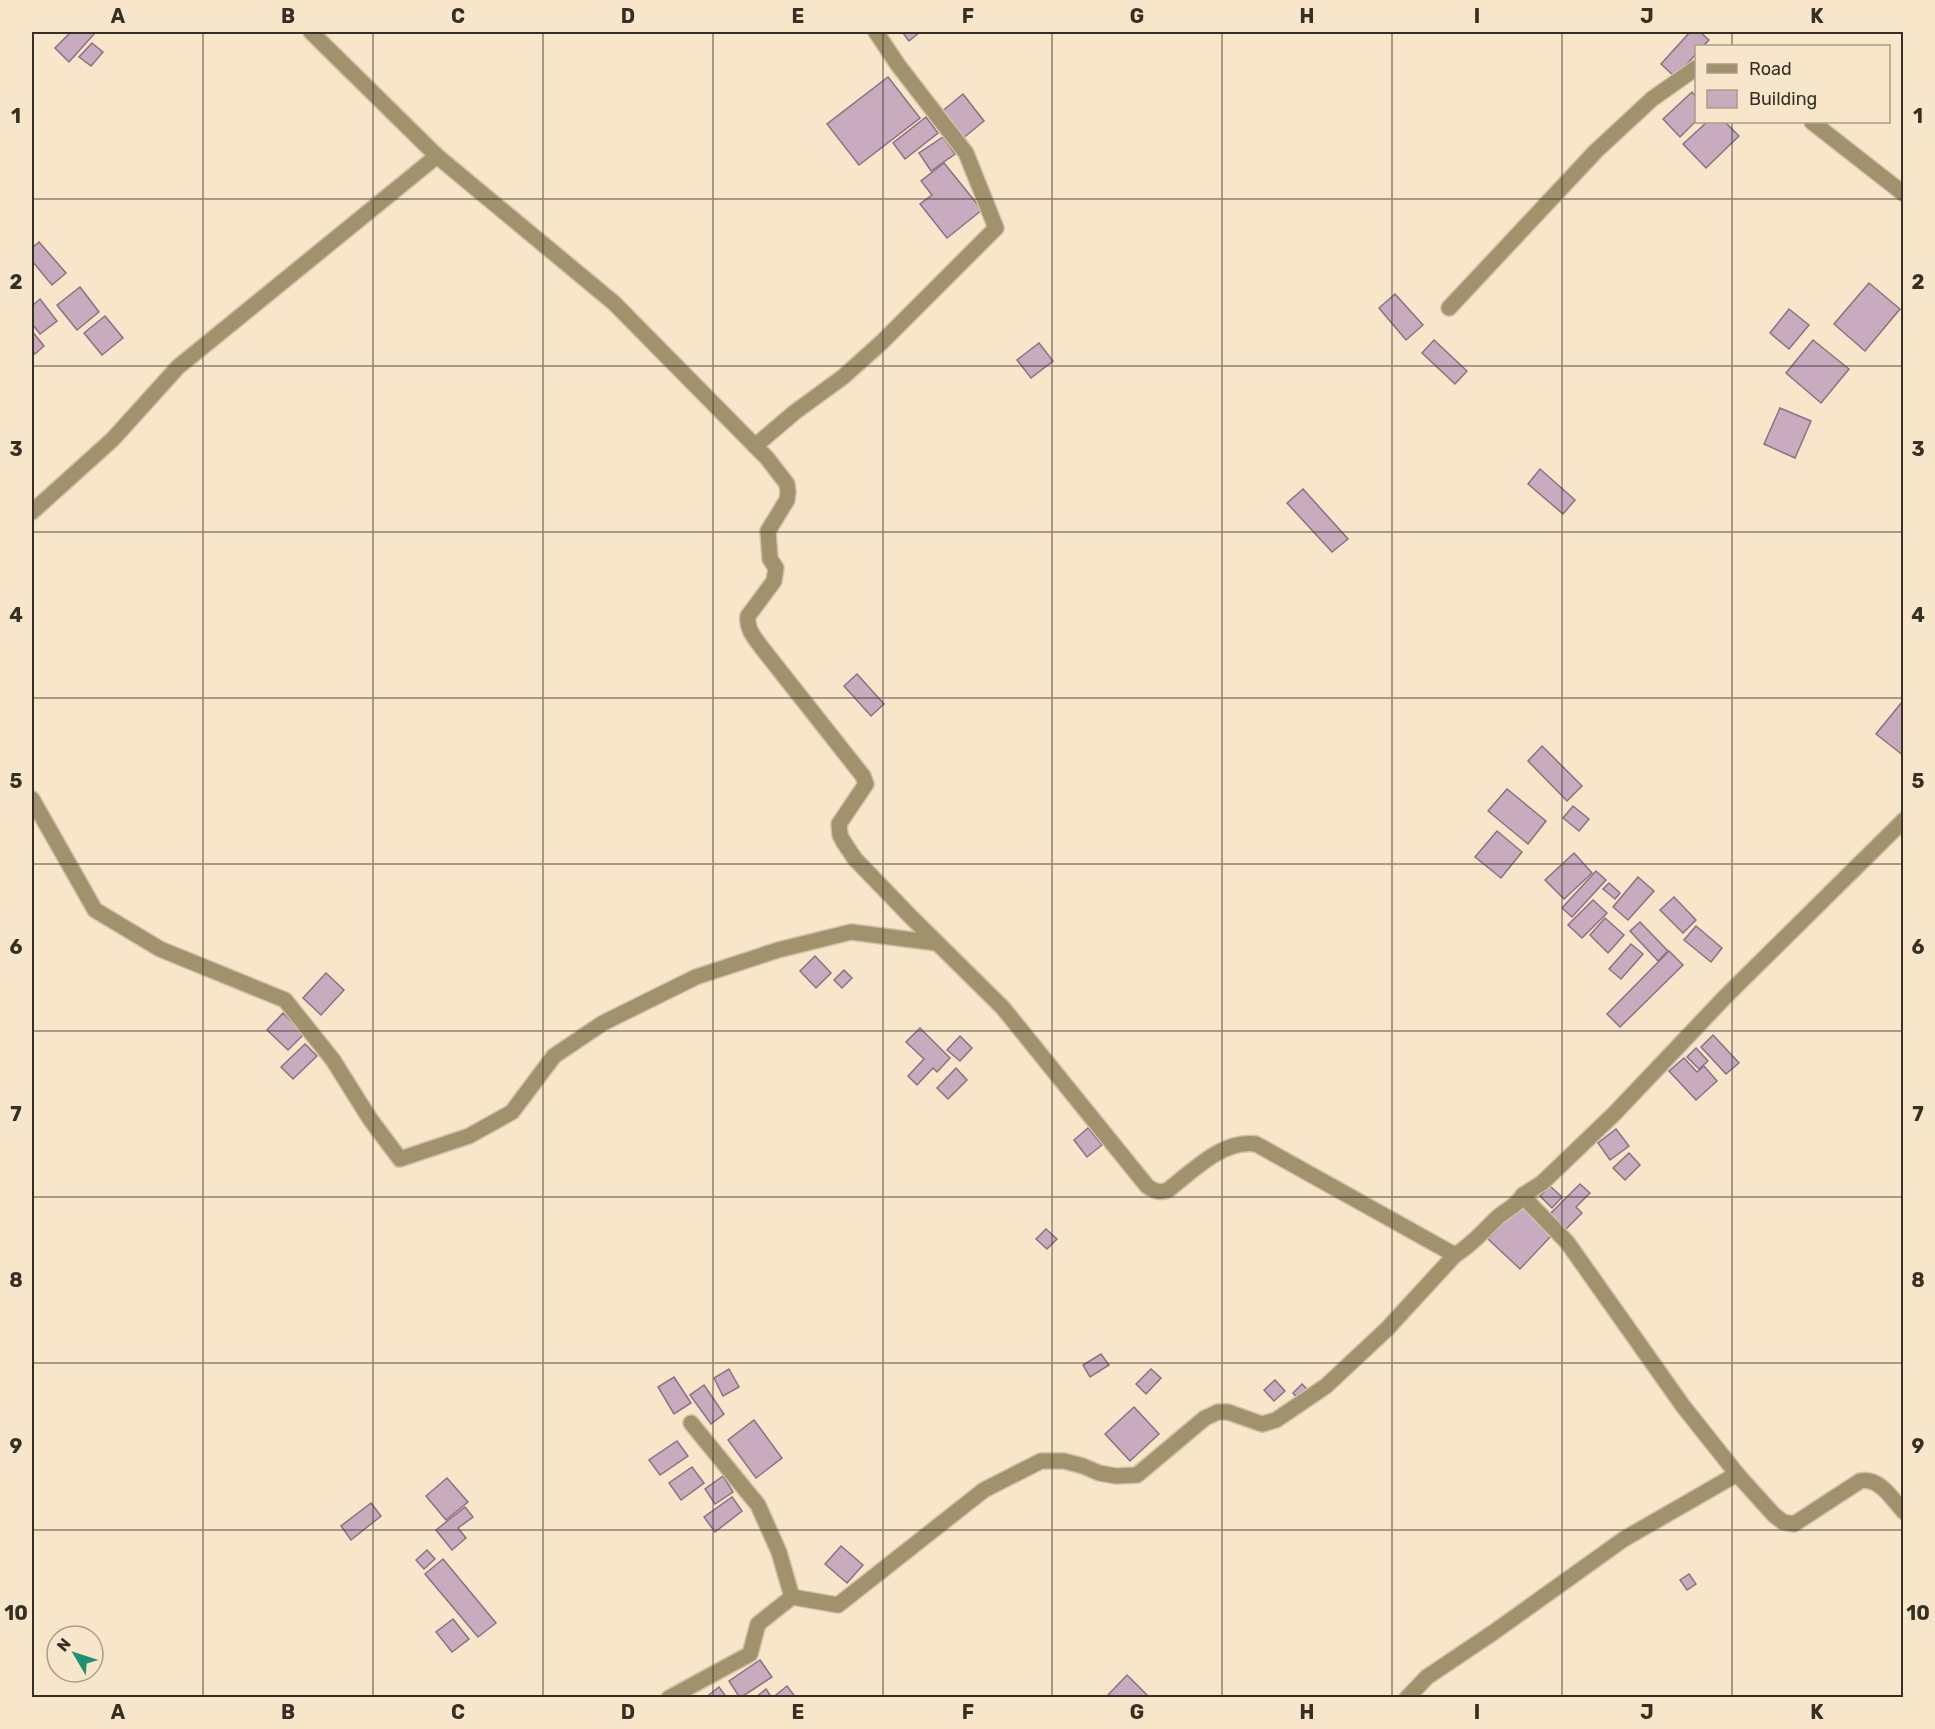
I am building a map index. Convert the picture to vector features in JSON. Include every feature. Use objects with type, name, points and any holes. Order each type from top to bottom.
[{"type":"street","points":[[311,32],[437,156],[614,303],[755,446],[782,477],[787,484],[787,500],[768,531],[770,559],[776,568],[774,581],[748,616],[747,623],[756,640],[863,776],[866,784],[839,824],[843,841],[855,859],[1003,1008],[1147,1186],[1155,1191],[1168,1190],[1220,1151],[1236,1144],[1256,1144],[1455,1255]]},
{"type":"street","points":[[755,446],[795,412],[843,377],[882,342],[996,228],[966,153],[898,65],[876,32]]},
{"type":"street","points":[[1449,308],[1596,151],[1652,99],[1695,69]]},
{"type":"street","points":[[1813,123],[1904,194]]},
{"type":"street","points":[[32,512],[113,439],[178,367],[437,156]]},
{"type":"street","points":[[32,799],[95,910],[160,949],[285,1000],[333,1060],[370,1119],[400,1159],[469,1136],[512,1112],[554,1056],[603,1023],[696,977],[778,950],[851,932],[937,943]]},
{"type":"street","points":[[669,1698],[750,1654],[758,1624],[792,1597],[838,1605],[984,1490],[1041,1461],[1064,1461],[1116,1476],[1137,1475],[1205,1418],[1218,1412],[1228,1412],[1262,1424],[1276,1420],[1326,1386],[1387,1329],[1455,1255],[1466,1248],[1501,1214],[1518,1204],[1523,1195],[1542,1183],[1614,1114],[1726,996],[1904,820]]},
{"type":"street","points":[[1523,1195],[1567,1242],[1683,1406],[1773,1515],[1783,1522],[1794,1524],[1860,1481],[1867,1480],[1883,1488],[1904,1512]]},
{"type":"street","points":[[691,1423],[758,1505],[779,1552],[792,1597]]},
{"type":"street","points":[[1407,1698],[1427,1677],[1624,1539],[1737,1474]]},
{"type":"building","points":[[71,32],[95,33],[69,62],[55,48]]},
{"type":"building","points":[[902,32],[920,32],[909,41]]},
{"type":"building","points":[[1690,32],[1700,32],[1709,40],[1704,45],[1695,45],[1695,55],[1675,77],[1661,64]]},
{"type":"building","points":[[92,43],[103,52],[91,66],[79,57]]},
{"type":"building","points":[[888,77],[920,118],[859,165],[827,124]]},
{"type":"building","points":[[1692,92],[1695,96],[1695,122],[1680,137],[1663,119]]},
{"type":"building","points":[[963,94],[984,121],[962,139],[940,113]]},
{"type":"building","points":[[926,117],[938,133],[905,159],[893,143]]},
{"type":"building","points":[[1706,123],[1726,123],[1739,136],[1706,168],[1683,144]]},
{"type":"building","points":[[943,137],[955,154],[931,171],[919,153]]},
{"type":"building","points":[[944,163],[982,210],[947,238],[920,204],[932,195],[921,181]]},
{"type":"building","points":[[39,242],[66,273],[52,285],[32,261],[32,248]]},
{"type":"building","points":[[1869,283],[1900,309],[1865,351],[1834,324]]},
{"type":"building","points":[[80,287],[99,312],[77,330],[57,305]]},
{"type":"building","points":[[1395,294],[1423,325],[1406,340],[1379,308]]},
{"type":"building","points":[[40,299],[57,321],[40,334],[32,324],[32,306]]},
{"type":"building","points":[[1789,309],[1809,325],[1789,349],[1770,333]]},
{"type":"building","points":[[105,316],[123,338],[102,355],[84,333]]},
{"type":"building","points":[[32,331],[44,346],[35,354],[32,350]]},
{"type":"building","points":[[1434,340],[1467,371],[1455,384],[1422,353]]},
{"type":"building","points":[[1813,340],[1849,369],[1821,403],[1786,373]]},
{"type":"building","points":[[1039,343],[1053,361],[1031,378],[1017,360]]},
{"type":"building","points":[[1780,408],[1811,421],[1795,458],[1764,444]]},
{"type":"building","points":[[1540,469],[1575,500],[1563,514],[1528,484]]},
{"type":"building","points":[[1303,489],[1348,539],[1332,552],[1287,503]]},
{"type":"building","points":[[857,674],[884,704],[871,716],[844,686]]},
{"type":"building","points":[[1902,702],[1904,703],[1904,756],[1876,734]]},
{"type":"building","points":[[1542,746],[1582,786],[1567,801],[1528,761]]},
{"type":"building","points":[[1507,789],[1546,821],[1528,844],[1488,811]]},
{"type":"building","points":[[1573,806],[1589,819],[1579,831],[1563,818]]},
{"type":"building","points":[[1497,831],[1522,852],[1501,878],[1475,857]]},
{"type":"building","points":[[1574,853],[1592,873],[1564,899],[1545,880]]},
{"type":"building","points":[[1596,871],[1606,880],[1572,917],[1562,908]]},
{"type":"building","points":[[1638,877],[1654,891],[1628,920],[1613,907]]},
{"type":"building","points":[[1609,883],[1620,893],[1615,899],[1603,889]]},
{"type":"building","points":[[1674,897],[1696,920],[1683,933],[1660,910]]},
{"type":"building","points":[[1593,900],[1607,913],[1582,938],[1568,925]]},
{"type":"building","points":[[1605,918],[1624,935],[1608,953],[1590,935]]},
{"type":"building","points":[[1640,922],[1668,951],[1658,961],[1630,931]]},
{"type":"building","points":[[1696,926],[1722,948],[1711,962],[1684,940]]},
{"type":"building","points":[[1631,944],[1643,954],[1621,979],[1609,969]]},
{"type":"building","points":[[1669,951],[1683,965],[1620,1027],[1607,1014]]},
{"type":"building","points":[[815,956],[831,973],[816,988],[800,971]]},
{"type":"building","points":[[844,970],[852,978],[842,988],[834,980]]},
{"type":"building","points":[[326,973],[344,990],[321,1015],[303,998]]},
{"type":"building","points":[[283,1013],[304,1034],[288,1050],[267,1030]]},
{"type":"building","points":[[920,1028],[950,1058],[937,1072],[933,1068],[917,1085],[908,1076],[924,1059],[906,1042]]},
{"type":"building","points":[[1713,1035],[1739,1063],[1726,1074],[1701,1047]]},
{"type":"building","points":[[960,1036],[972,1048],[960,1061],[947,1050]]},
{"type":"building","points":[[305,1044],[317,1056],[293,1079],[281,1067]]},
{"type":"building","points":[[1696,1048],[1708,1061],[1699,1069],[1687,1057]]},
{"type":"building","points":[[1684,1058],[1697,1072],[1704,1066],[1717,1081],[1696,1100],[1669,1071]]},
{"type":"building","points":[[956,1068],[967,1080],[948,1099],[937,1088]]},
{"type":"building","points":[[1088,1128],[1102,1145],[1087,1157],[1074,1140]]},
{"type":"building","points":[[1616,1129],[1629,1146],[1610,1160],[1598,1143]]},
{"type":"building","points":[[1629,1153],[1640,1165],[1625,1180],[1613,1168]]},
{"type":"building","points":[[1580,1184],[1590,1193],[1576,1207],[1582,1213],[1566,1229],[1550,1214]]},
{"type":"building","points":[[1550,1186],[1562,1197],[1552,1208],[1540,1196]]},
{"type":"building","points":[[1520,1204],[1552,1235],[1520,1269],[1488,1239]]},
{"type":"building","points":[[1046,1229],[1057,1239],[1047,1249],[1036,1239]]},
{"type":"building","points":[[1101,1354],[1109,1365],[1090,1377],[1083,1365]]},
{"type":"building","points":[[729,1369],[739,1387],[723,1396],[714,1378]]},
{"type":"building","points":[[1151,1369],[1161,1378],[1146,1394],[1136,1384]]},
{"type":"building","points":[[674,1377],[691,1403],[674,1414],[658,1387]]},
{"type":"building","points":[[1275,1380],[1285,1391],[1274,1401],[1264,1390]]},
{"type":"building","points":[[1302,1384],[1309,1391],[1300,1401],[1293,1393]]},
{"type":"building","points":[[704,1385],[724,1414],[711,1424],[690,1395]]},
{"type":"building","points":[[1134,1407],[1159,1434],[1130,1461],[1105,1434]]},
{"type":"building","points":[[754,1420],[782,1458],[756,1478],[728,1440]]},
{"type":"building","points":[[677,1441],[688,1456],[660,1475],[649,1460]]},
{"type":"building","points":[[692,1467],[704,1483],[681,1500],[669,1483]]},
{"type":"building","points":[[723,1476],[733,1492],[715,1504],[705,1489]]},
{"type":"building","points":[[447,1478],[468,1502],[446,1520],[426,1496]]},
{"type":"building","points":[[732,1497],[742,1511],[715,1532],[704,1517]]},
{"type":"building","points":[[371,1503],[381,1516],[351,1540],[341,1526]]},
{"type":"building","points":[[465,1507],[473,1517],[458,1528],[466,1538],[452,1550],[436,1530]]},
{"type":"building","points":[[841,1546],[863,1565],[847,1583],[825,1564]]},
{"type":"building","points":[[427,1550],[435,1559],[424,1569],[416,1560]]},
{"type":"building","points":[[443,1559],[496,1623],[478,1637],[425,1574]]},
{"type":"building","points":[[1689,1574],[1696,1584],[1687,1590],[1680,1580]]},
{"type":"building","points":[[453,1619],[469,1639],[452,1652],[436,1632]]},
{"type":"building","points":[[760,1660],[772,1677],[740,1698],[729,1681]]},
{"type":"building","points":[[1127,1675],[1150,1698],[1111,1698],[1108,1695]]},
{"type":"building","points":[[787,1686],[796,1698],[778,1698],[776,1695]]},
{"type":"building","points":[[719,1687],[727,1698],[705,1698]]},
{"type":"building","points":[[766,1689],[772,1698],[755,1698]]}]
